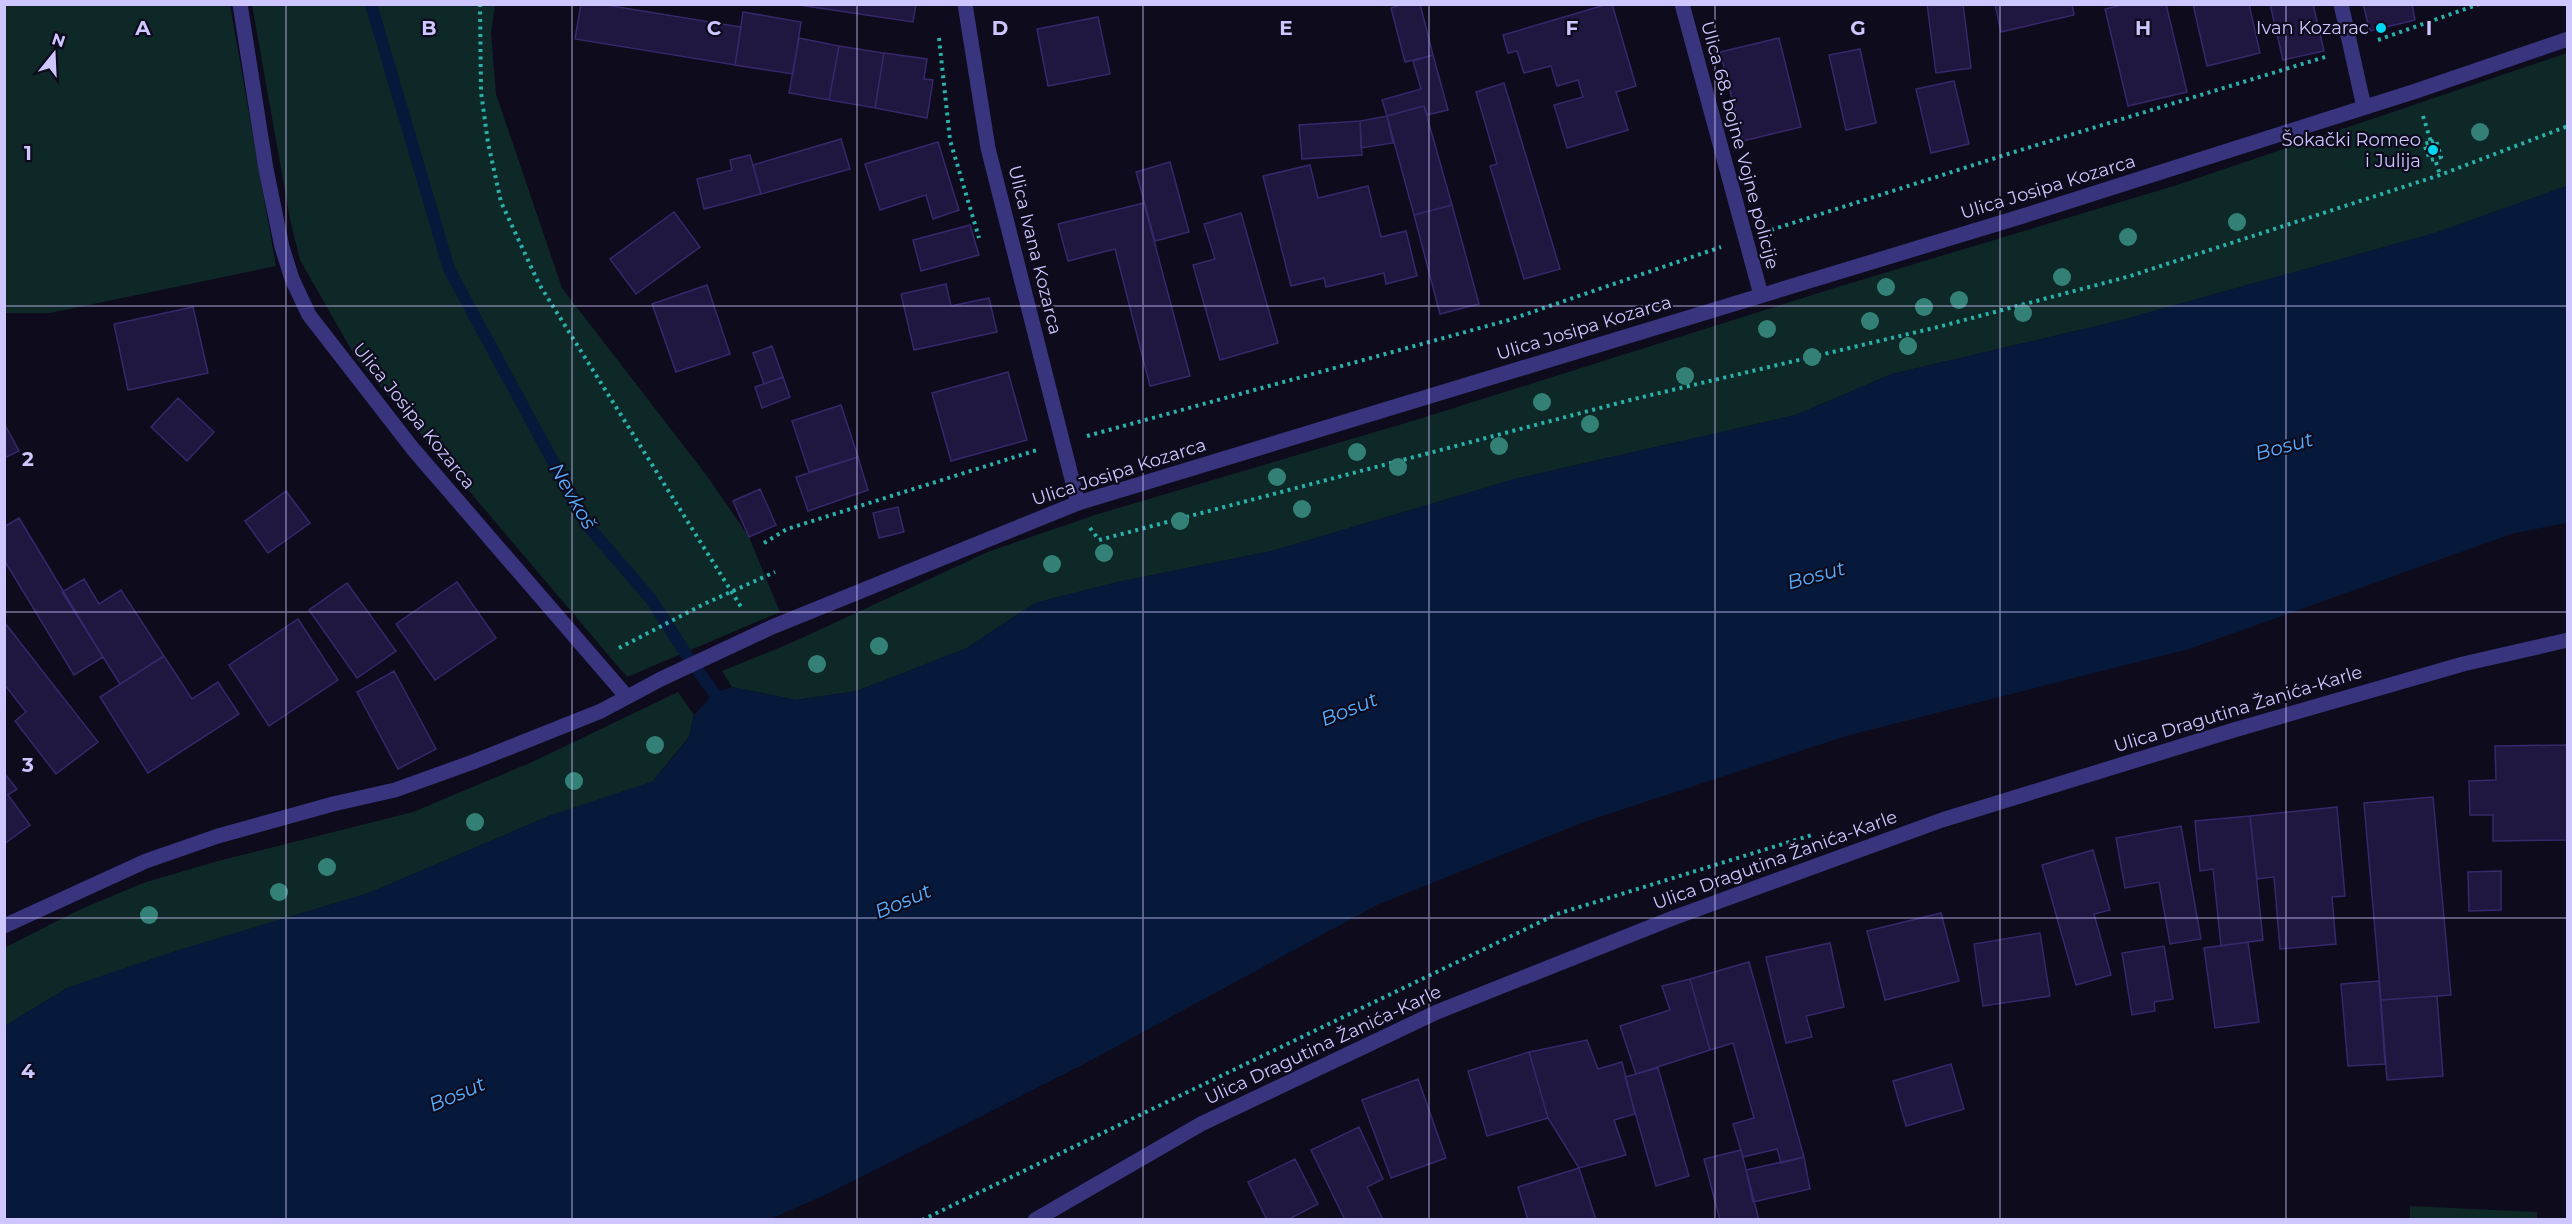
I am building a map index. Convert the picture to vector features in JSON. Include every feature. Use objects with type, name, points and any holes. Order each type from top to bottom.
[{"type":"street","name":"Ulica Josipa Kozarca","points":[[240,4],[266,169],[282,247],[292,279],[309,315],[413,449],[627,697]]},
{"type":"street","name":"Ulica Ivana Kozarca","points":[[965,4],[988,148],[1078,503]]},
{"type":"street","name":"Ulica 68. bojne Vojne policije","points":[[1682,4],[1761,295]]},
{"type":"street","points":[[2341,4],[2364,107]]},
{"type":"street","name":"Ulica Josipa Kozarca","points":[[4,926],[146,861],[218,836],[333,804],[395,790],[484,758],[601,711],[661,679],[757,634],[1078,503],[2023,216],[2416,91],[2568,39]]},
{"type":"street","name":"Ulica Dragutina Žanića-Karle","points":[[1035,1220],[1201,1124],[1437,1012],[1673,918],[1941,820],[2234,730],[2463,664],[2568,640]]},
{"type":"path","points":[[480,4],[482,92],[488,143],[501,202],[539,284],[757,634]]},
{"type":"path","points":[[764,543],[787,529],[1064,442],[1509,320],[1745,238],[2351,49],[2479,4]]},
{"type":"path","points":[[2416,91],[2431,142]]},
{"type":"path","points":[[1078,503],[1092,532],[1099,540],[1634,399],[1938,327],[2127,277],[2440,176],[2568,126]]},
{"type":"path","points":[[2436,140],[2441,157],[2430,160],[2424,144],[2431,142],[2436,140]]},
{"type":"path","points":[[2435,159],[2440,176]]},
{"type":"path","points":[[639,636],[775,572]]},
{"type":"green space","points":[[5,5],[230,5],[276,266],[50,313],[5,313]]},
{"type":"green space","points":[[252,5],[495,5],[491,33],[496,94],[562,288],[707,476],[749,537],[780,612],[627,677],[356,358],[300,260],[290,219]]},
{"type":"green space","points":[[2567,53],[2567,186],[2435,233],[2122,320],[1892,374],[1796,415],[1515,479],[1272,551],[1118,582],[1035,603],[967,648],[857,691],[796,700],[732,687],[722,671],[793,642],[990,551],[1098,514],[1419,419],[1841,286],[2177,185]]},
{"type":"green space","points":[[678,692],[694,715],[689,737],[652,782],[549,816],[369,893],[173,952],[67,988],[5,1026],[4,948],[79,910],[143,883],[218,861],[413,812],[532,762]]},
{"type":"green space","points":[[2410,1206],[2537,1212],[2537,1219],[2410,1219]]},
{"type":"water","name":"Bosut","points":[[2567,186],[2567,523],[2514,533],[2189,649],[1846,736],[1584,822],[1377,905],[1086,1063],[825,1195],[770,1219],[5,1219],[5,1026],[67,988],[173,952],[369,893],[549,816],[652,782],[689,738],[694,715],[714,693],[732,687],[796,700],[857,691],[967,648],[1035,603],[1118,582],[1272,551],[1515,479],[1796,415],[1892,374],[2122,320],[2435,233]]},
{"type":"building","points":[[581,4],[600,4],[741,27],[735,65],[575,39]]},
{"type":"building","points":[[792,4],[916,4],[913,22]]},
{"type":"building","points":[[1403,4],[1420,4],[1433,55],[1405,62],[1391,8]]},
{"type":"building","points":[[1612,4],[1636,86],[1616,92],[1628,130],[1567,148],[1554,105],[1583,97],[1578,80],[1557,86],[1551,66],[1524,73],[1517,51],[1508,53],[1503,35]]},
{"type":"building","points":[[1927,4],[1963,4],[1971,68],[1936,73]]},
{"type":"building","points":[[1995,4],[2072,4],[2074,15],[2001,32]]},
{"type":"building","points":[[2126,4],[2166,4],[2187,92],[2128,106],[2105,9]]},
{"type":"building","points":[[2193,4],[2249,4],[2260,53],[2207,66]]},
{"type":"building","points":[[2270,4],[2313,4],[2324,51],[2283,60]]},
{"type":"building","points":[[2363,4],[2412,4],[2415,20],[2370,31]]},
{"type":"building","points":[[743,12],[801,22],[793,74],[735,65]]},
{"type":"building","points":[[1098,17],[1110,74],[1048,86],[1037,29]]},
{"type":"building","points":[[799,38],[839,46],[829,100],[789,93]]},
{"type":"building","points":[[1779,38],[1801,127],[1743,141],[1720,52]]},
{"type":"building","points":[[839,46],[884,53],[875,108],[829,100]]},
{"type":"building","points":[[1860,49],[1876,123],[1846,130],[1829,55]]},
{"type":"building","points":[[884,53],[927,59],[924,79],[933,80],[927,118],[875,108]]},
{"type":"building","points":[[1433,55],[1448,110],[1427,115],[1424,106],[1387,116],[1382,100],[1421,89],[1413,61]]},
{"type":"building","points":[[1954,81],[1969,144],[1931,153],[1916,89]]},
{"type":"building","points":[[1504,83],[1560,269],[1524,279],[1490,166],[1497,164],[1476,92]]},
{"type":"building","points":[[1424,106],[1452,205],[1414,215],[1387,116]]},
{"type":"building","points":[[1387,116],[1393,143],[1361,148],[1360,121]]},
{"type":"building","points":[[1360,121],[1362,155],[1302,159],[1299,125]]},
{"type":"building","points":[[841,139],[850,169],[761,194],[753,165]]},
{"type":"building","points":[[938,142],[959,210],[933,219],[926,195],[880,210],[865,164]]},
{"type":"building","points":[[750,155],[761,194],[704,209],[697,179],[732,170],[730,160]]},
{"type":"building","points":[[1170,162],[1189,232],[1155,241],[1136,172]]},
{"type":"building","points":[[1310,165],[1318,198],[1368,186],[1381,237],[1406,231],[1417,276],[1386,284],[1384,273],[1326,287],[1324,278],[1291,286],[1263,176]]},
{"type":"building","points":[[1144,203],[1190,376],[1150,386],[1115,249],[1068,261],[1058,224]]},
{"type":"building","points":[[1452,205],[1479,304],[1440,314],[1414,215]]},
{"type":"building","points":[[674,212],[700,247],[636,294],[610,259]]},
{"type":"building","points":[[1241,213],[1278,343],[1220,360],[1193,265],[1215,259],[1204,224]]},
{"type":"building","points":[[970,225],[979,255],[921,271],[913,240]]},
{"type":"building","points":[[946,284],[951,306],[989,298],[997,332],[914,350],[901,294]]},
{"type":"building","points":[[707,285],[730,354],[676,372],[652,304]]},
{"type":"building","points":[[193,307],[208,373],[128,390],[114,324]]},
{"type":"building","points":[[772,346],[783,377],[764,384],[753,353]]},
{"type":"building","points":[[1008,372],[1027,440],[951,461],[932,393]]},
{"type":"building","points":[[783,377],[790,397],[762,408],[755,387]]},
{"type":"building","points":[[178,398],[214,432],[187,461],[151,427]]},
{"type":"building","points":[[841,405],[858,457],[809,472],[792,421]]},
{"type":"building","points":[[4,423],[19,451],[4,458]]},
{"type":"building","points":[[858,457],[868,490],[808,511],[796,477]]},
{"type":"building","points":[[760,489],[776,525],[749,537],[733,501]]},
{"type":"building","points":[[286,491],[310,523],[268,553],[245,521]]},
{"type":"building","points":[[898,507],[904,532],[879,538],[873,513]]},
{"type":"building","points":[[19,518],[103,657],[74,675],[4,560],[4,527]]},
{"type":"building","points":[[84,579],[99,604],[121,590],[164,656],[120,684],[62,592]]},
{"type":"building","points":[[457,582],[496,638],[435,680],[396,624]]},
{"type":"building","points":[[347,583],[396,651],[357,678],[309,610]]},
{"type":"building","points":[[298,619],[338,680],[269,726],[229,665]]},
{"type":"building","points":[[5,623],[98,742],[56,774],[15,721],[26,712],[4,684]]},
{"type":"building","points":[[164,656],[192,699],[218,682],[239,714],[148,773],[100,697]]},
{"type":"building","points":[[394,671],[436,749],[398,769],[357,692]]},
{"type":"building","points":[[2568,745],[2568,840],[2493,841],[2493,815],[2470,815],[2469,781],[2496,780],[2495,746]]},
{"type":"building","points":[[4,773],[17,789],[8,795],[30,825],[4,844]]},
{"type":"building","points":[[2433,797],[2451,995],[2381,1000],[2364,803]]},
{"type":"building","points":[[2337,807],[2345,896],[2332,897],[2336,944],[2280,949],[2274,877],[2257,879],[2250,816]]},
{"type":"building","points":[[2250,816],[2263,940],[2221,946],[2213,869],[2200,871],[2195,821]]},
{"type":"building","points":[[2181,826],[2201,939],[2170,944],[2159,882],[2125,888],[2116,838]]},
{"type":"building","points":[[2093,850],[2110,910],[2094,914],[2111,975],[2076,985],[2042,865]]},
{"type":"building","points":[[2501,871],[2501,910],[2469,911],[2468,872]]},
{"type":"building","points":[[1941,913],[1959,981],[1885,1000],[1867,931]]},
{"type":"building","points":[[2040,933],[2050,996],[1983,1006],[1974,944]]},
{"type":"building","points":[[2248,942],[2259,1022],[2215,1028],[2204,948]]},
{"type":"building","points":[[1830,943],[1844,1007],[1806,1016],[1812,1037],[1786,1043],[1766,957]]},
{"type":"building","points":[[2164,946],[2173,999],[2154,1002],[2155,1011],[2132,1015],[2122,953]]},
{"type":"building","points":[[1749,962],[1804,1157],[1781,1163],[1777,1149],[1743,1157],[1733,1124],[1754,1118],[1733,1043],[1710,1050],[1690,979]]},
{"type":"building","points":[[1690,979],[1710,1050],[1636,1074],[1620,1026],[1670,1010],[1662,986]]},
{"type":"building","points":[[2379,981],[2385,1064],[2348,1066],[2341,984]]},
{"type":"building","points":[[2437,996],[2443,1076],[2387,1080],[2381,1000]]},
{"type":"building","points":[[1587,1040],[1598,1069],[1622,1062],[1635,1114],[1614,1120],[1626,1155],[1579,1168],[1548,1118],[1529,1052]]},
{"type":"building","points":[[1529,1052],[1548,1118],[1487,1136],[1468,1071]]},
{"type":"building","points":[[1951,1064],[1964,1109],[1906,1126],[1893,1081]]},
{"type":"building","points":[[1658,1068],[1689,1176],[1656,1186],[1625,1077]]},
{"type":"building","points":[[1418,1079],[1446,1158],[1391,1178],[1362,1100]]},
{"type":"building","points":[[1359,1127],[1383,1179],[1367,1187],[1383,1220],[1345,1220],[1311,1150]]},
{"type":"building","points":[[1741,1150],[1759,1220],[1720,1220],[1704,1159]]},
{"type":"building","points":[[1804,1157],[1810,1189],[1753,1202],[1746,1170]]},
{"type":"building","points":[[1295,1159],[1318,1204],[1287,1220],[1267,1220],[1248,1182]]},
{"type":"building","points":[[1579,1168],[1596,1220],[1528,1220],[1518,1187]]},
{"type":"waterway","name":"Nevkoš","points":[[371,4],[449,269],[588,526],[651,599],[684,651],[714,693],[726,704]]},
{"type":"place","name":"Ivan Kozarac","points":[[2381,28]]},
{"type":"place","name":"Šokački Romeo i Julija","points":[[2433,150]]}]
